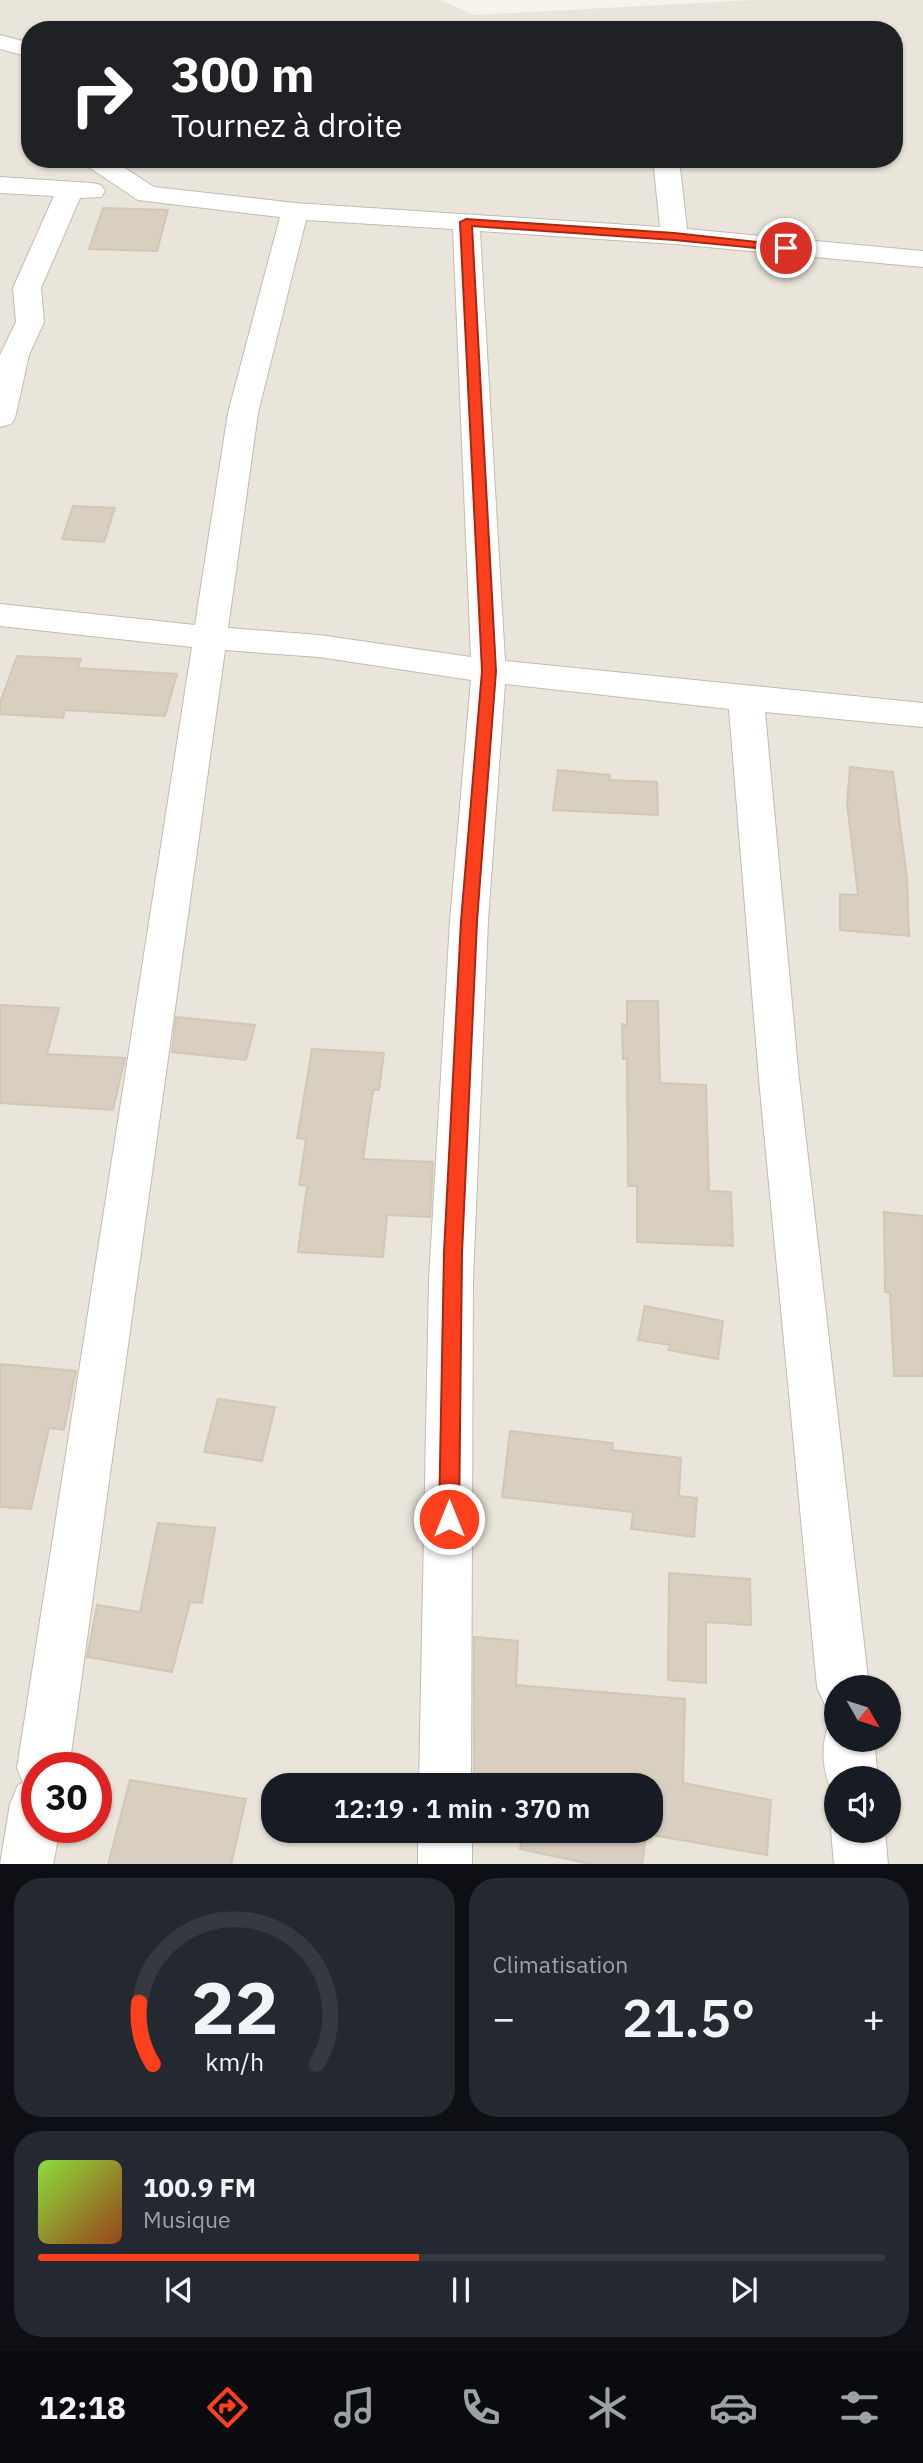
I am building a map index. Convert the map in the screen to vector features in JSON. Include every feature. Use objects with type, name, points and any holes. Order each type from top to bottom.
[{"type":"street","points":[[0,42],[21,48]]},
{"type":"street","points":[[107,168],[147,194]]},
{"type":"street","points":[[667,168],[674,236]]},
{"type":"street","points":[[0,185],[147,194],[295,211],[674,236],[923,259]]},
{"type":"street","points":[[0,418],[9,373],[24,330],[30,322],[27,288],[69,190]]},
{"type":"street","points":[[45,1752],[243,413],[295,211]]},
{"type":"street","points":[[446,1773],[452,1280],[469,921],[489,671],[466,222]]},
{"type":"street","points":[[0,615],[209,638],[319,646],[489,671],[923,715]]},
{"type":"street","points":[[746,699],[779,1079],[842,1675]]},
{"type":"street","points":[[26,1864],[30,1843]]},
{"type":"street","points":[[444,1864],[445,1843]]},
{"type":"street","points":[[859,1843],[861,1864]]},
{"type":"shaded area","points":[[0,0],[441,0],[473,15],[753,0],[923,0],[923,1864],[0,1864]]},
{"type":"building","points":[[103,208],[168,210],[157,251],[89,249]]},
{"type":"building","points":[[73,506],[115,508],[104,542],[62,539]]},
{"type":"building","points":[[17,656],[81,659],[78,668],[177,674],[165,716],[65,710],[63,718],[0,714],[0,703]]},
{"type":"building","points":[[850,767],[893,772],[907,878],[909,936],[840,930],[840,894],[858,895],[847,803]]},
{"type":"building","points":[[558,770],[610,775],[609,780],[657,782],[658,815],[553,810]]},
{"type":"building","points":[[627,1001],[658,1001],[660,1083],[706,1085],[709,1191],[731,1192],[733,1246],[637,1242],[637,1186],[628,1186],[627,1059],[623,1059],[622,1024],[627,1025]]},
{"type":"building","points":[[0,1005],[59,1008],[47,1054],[125,1058],[113,1110],[0,1103]]},
{"type":"building","points":[[176,1017],[255,1025],[246,1060],[172,1052]]},
{"type":"building","points":[[312,1049],[384,1053],[379,1090],[373,1090],[363,1159],[433,1162],[430,1217],[387,1215],[383,1257],[298,1252],[307,1186],[299,1185],[306,1139],[297,1138]]},
{"type":"building","points":[[884,1212],[923,1216],[923,1376],[894,1376],[890,1293],[885,1292]]},
{"type":"building","points":[[645,1306],[723,1321],[718,1359],[668,1350],[670,1345],[638,1340]]},
{"type":"building","points":[[0,1364],[76,1371],[64,1430],[49,1428],[31,1509],[0,1507]]},
{"type":"building","points":[[218,1399],[275,1407],[262,1461],[204,1452]]},
{"type":"building","points":[[510,1431],[613,1443],[612,1450],[681,1458],[679,1496],[697,1498],[694,1537],[631,1529],[633,1512],[502,1497]]},
{"type":"building","points":[[158,1523],[215,1528],[202,1603],[190,1602],[172,1672],[87,1657],[97,1605],[140,1612]]},
{"type":"building","points":[[669,1573],[750,1579],[751,1625],[706,1622],[706,1683],[668,1680]]},
{"type":"building","points":[[474,1637],[518,1641],[516,1685],[685,1699],[683,1783],[771,1800],[767,1855],[663,1837],[663,1773],[474,1773]]},
{"type":"building","points":[[130,1780],[246,1799],[231,1864],[108,1864]]},
{"type":"building","points":[[521,1843],[645,1843],[642,1864],[590,1864],[520,1849]]},
{"type":"route","points":[[449,1519],[453,1253],[469,921],[489,671],[466,222],[674,236],[786,248]]}]
